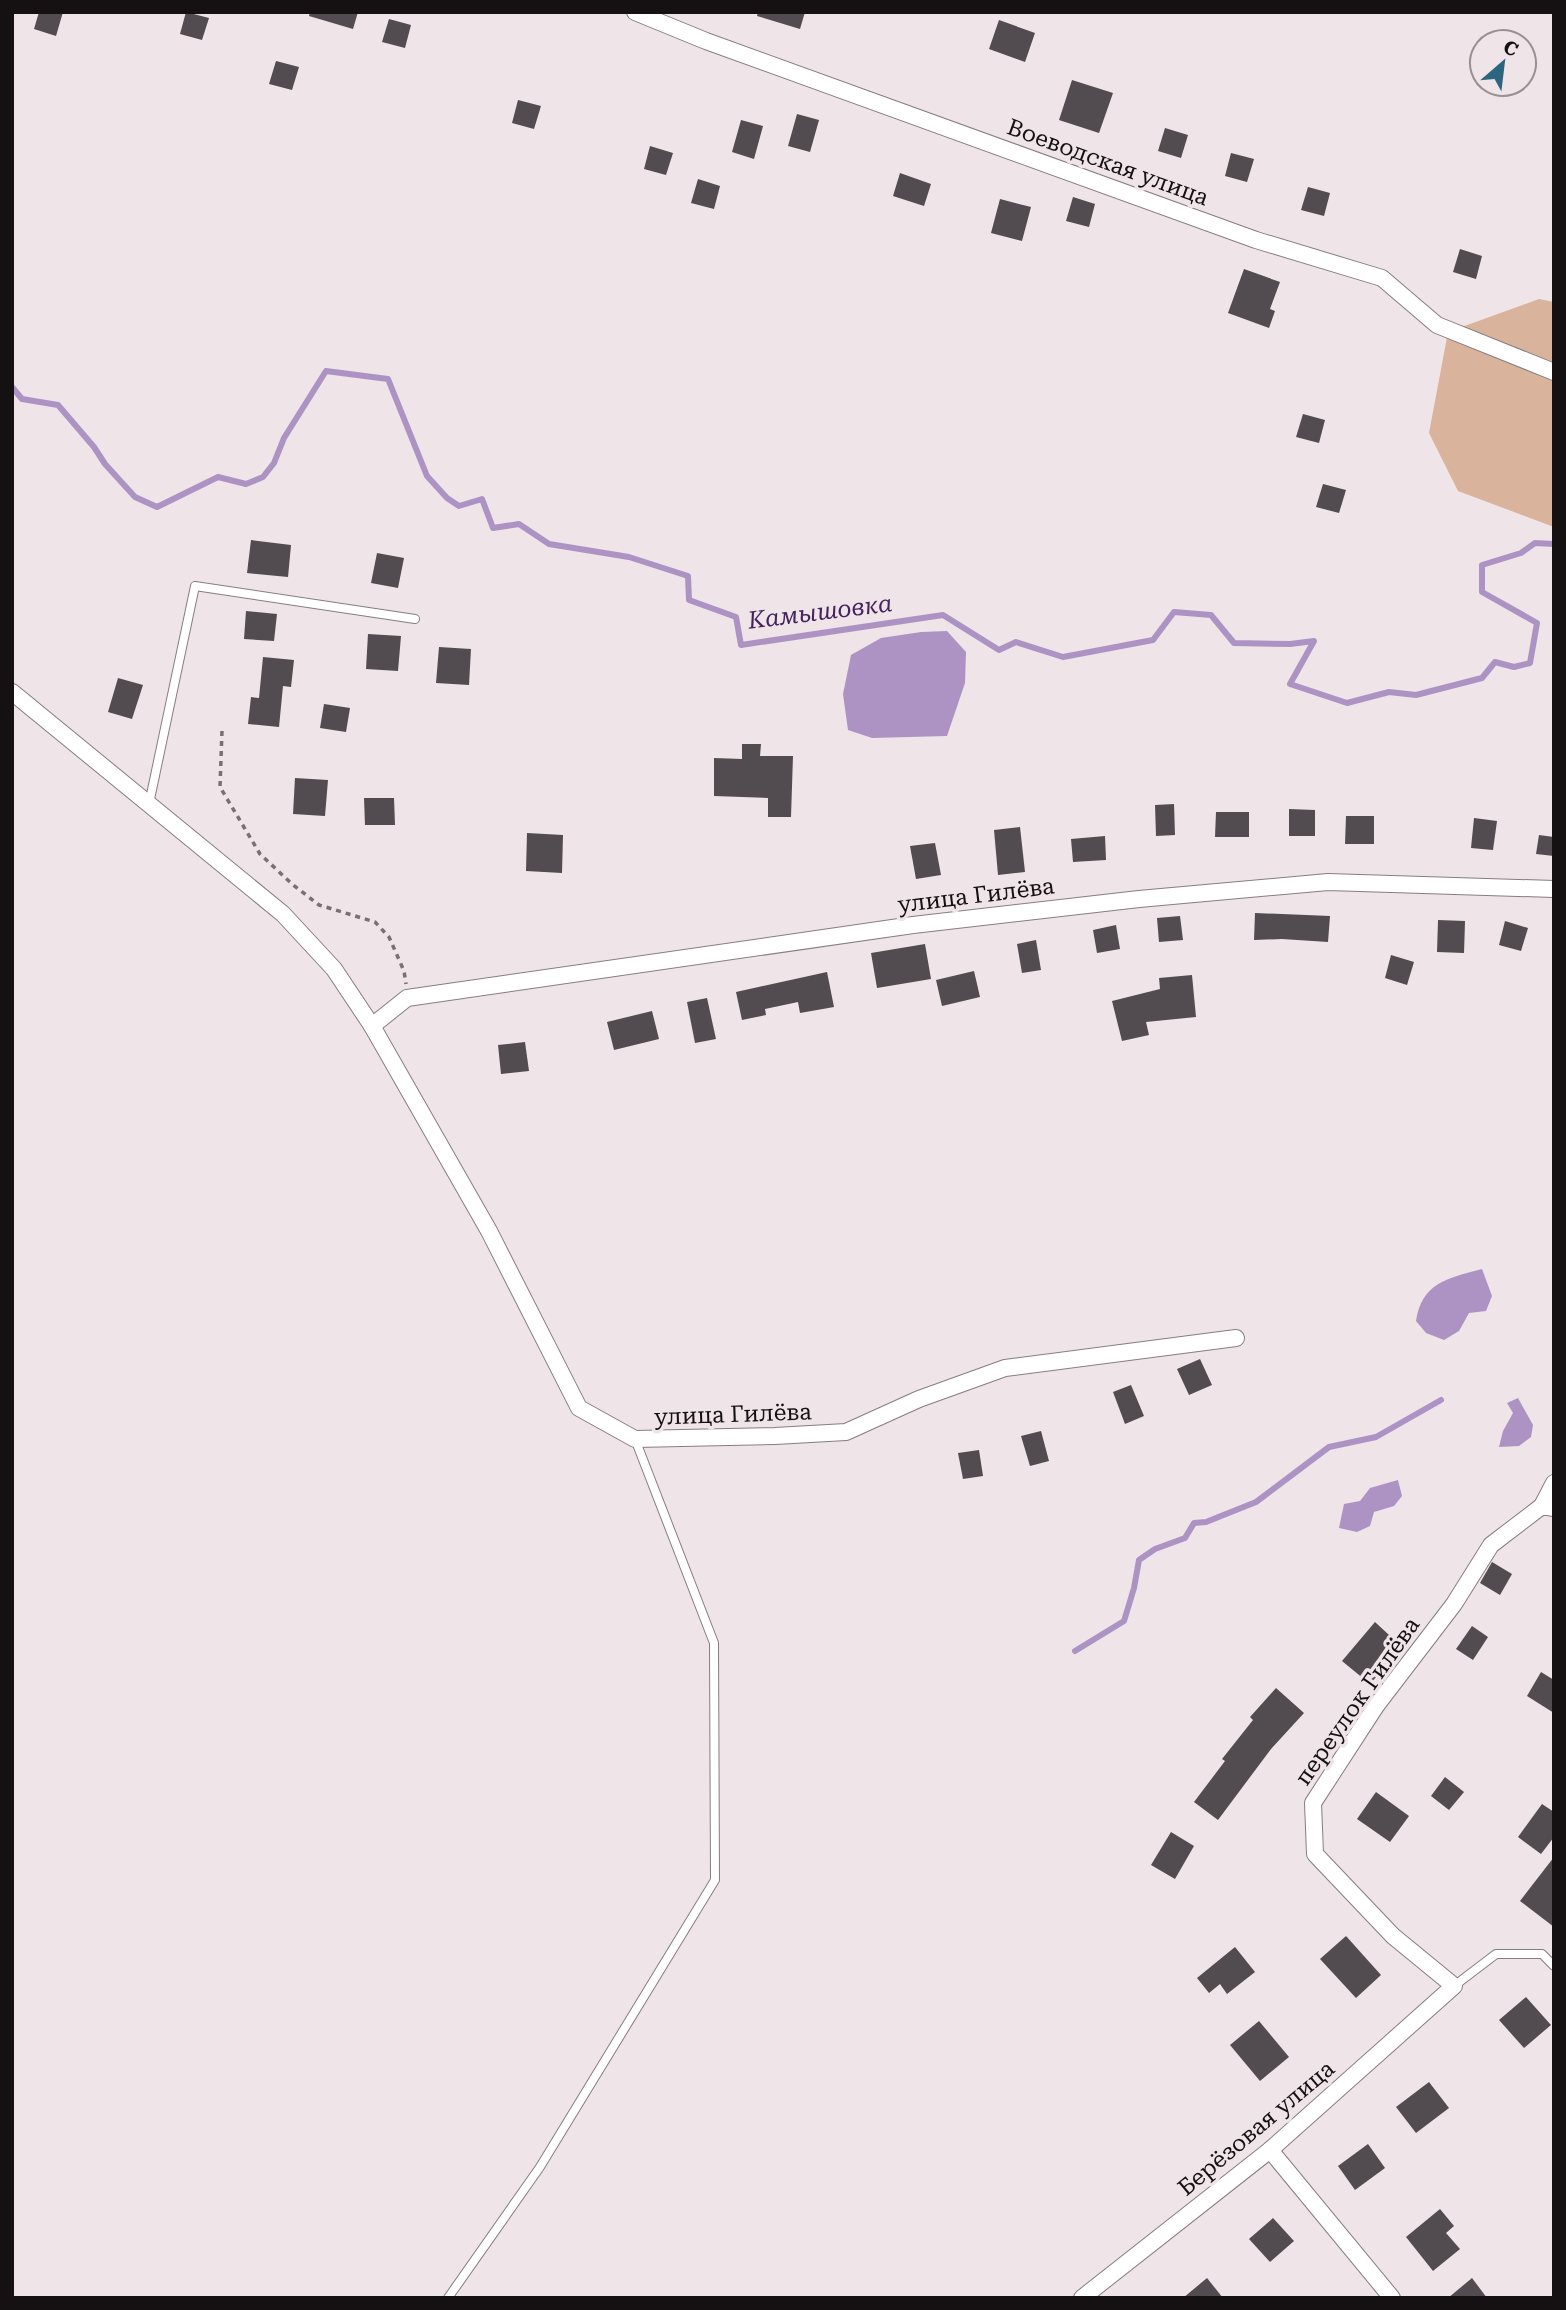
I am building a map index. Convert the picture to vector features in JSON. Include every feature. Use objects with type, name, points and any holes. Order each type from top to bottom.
[{"type":"street","name":"Воеводская улица","points":[[635,12],[706,41],[1256,240],[1382,278],[1437,325],[1554,372]]},
{"type":"street","name":"улица Гилёва","points":[[16,702],[149,804],[283,914],[334,969],[372,1026],[489,1231],[579,1408],[635,1439],[846,1432],[919,1399],[1005,1368],[1236,1338]]},
{"type":"street","name":"улица Гилёва","points":[[407,998],[913,925],[1139,899],[1328,882],[1554,889]]},
{"type":"street","points":[[372,1026],[407,998]]},
{"type":"street","name":"переулок Гилёва","points":[[1454,1986],[1393,1936],[1315,1854],[1312,1803],[1376,1706],[1454,1604],[1491,1545],[1548,1507],[1554,1483]]},
{"type":"street","name":"Берёзовая улица","points":[[1082,2298],[1270,2150],[1454,1986]]},
{"type":"street","points":[[1270,2150],[1392,2298]]},
{"type":"lane","points":[[149,804],[195,586],[415,619]]},
{"type":"lane","points":[[448,2298],[540,2167],[715,1880],[714,1643],[635,1439]]},
{"type":"lane","points":[[1454,1986],[1496,1954],[1542,1954],[1554,1966]]},
{"type":"path","points":[[222,731],[220,787],[260,854],[319,905],[374,922],[389,937],[404,971],[407,998]]},
{"type":"shaded area","points":[[1539,299],[1554,302],[1554,527],[1458,491],[1429,433],[1448,332]]},
{"type":"shaded area","points":[[947,631],[966,652],[965,683],[947,736],[872,738],[848,730],[843,694],[851,655],[881,638]]},
{"type":"shaded area","points":[[1482,1269],[1492,1296],[1486,1311],[1469,1313],[1459,1331],[1444,1340],[1426,1333],[1416,1321],[1419,1308],[1431,1290],[1448,1279]]},
{"type":"shaded area","points":[[1518,1398],[1533,1425],[1531,1437],[1519,1446],[1499,1447],[1503,1431],[1513,1413],[1507,1403]]},
{"type":"shaded area","points":[[1398,1480],[1402,1496],[1394,1506],[1374,1512],[1370,1526],[1357,1532],[1339,1528],[1344,1504],[1360,1501],[1370,1488]]},
{"type":"building","points":[[39,12],[63,12],[56,36],[34,29]]},
{"type":"building","points":[[186,12],[209,18],[202,40],[180,34]]},
{"type":"building","points":[[310,12],[358,12],[353,29],[309,16]]},
{"type":"building","points":[[758,12],[805,12],[800,29],[757,16]]},
{"type":"building","points":[[389,19],[411,25],[405,48],[382,42]]},
{"type":"building","points":[[999,20],[1035,33],[1025,62],[989,49]]},
{"type":"building","points":[[276,61],[299,67],[292,90],[269,84]]},
{"type":"building","points":[[1072,80],[1113,93],[1099,133],[1059,120]]},
{"type":"building","points":[[518,100],[541,106],[534,129],[512,123]]},
{"type":"building","points":[[797,114],[819,120],[810,152],[788,146]]},
{"type":"building","points":[[741,120],[763,126],[754,159],[732,152]]},
{"type":"building","points":[[1165,128],[1188,135],[1181,158],[1158,151]]},
{"type":"building","points":[[650,146],[673,153],[666,175],[644,169]]},
{"type":"building","points":[[1231,153],[1254,159],[1247,182],[1225,176]]},
{"type":"building","points":[[900,173],[931,184],[924,206],[893,196]]},
{"type":"building","points":[[698,179],[720,186],[714,209],[691,203]]},
{"type":"building","points":[[1308,187],[1330,193],[1324,216],[1301,210]]},
{"type":"building","points":[[1073,197],[1095,204],[1089,227],[1066,221]]},
{"type":"building","points":[[1000,199],[1031,207],[1022,241],[991,233]]},
{"type":"building","points":[[1460,249],[1482,256],[1476,279],[1453,272]]},
{"type":"building","points":[[1244,269],[1280,282],[1270,309],[1275,311],[1269,328],[1228,313]]},
{"type":"building","points":[[1303,414],[1325,420],[1319,443],[1296,437]]},
{"type":"building","points":[[1323,484],[1346,490],[1339,513],[1316,507]]},
{"type":"building","points":[[251,540],[291,545],[288,577],[247,573]]},
{"type":"building","points":[[377,553],[404,558],[398,588],[371,583]]},
{"type":"building","points":[[246,611],[277,614],[274,641],[244,639]]},
{"type":"building","points":[[368,634],[401,636],[398,671],[366,669]]},
{"type":"building","points":[[439,647],[471,649],[469,685],[436,683]]},
{"type":"building","points":[[263,657],[294,660],[291,687],[283,686],[279,727],[248,724],[251,697],[259,698]]},
{"type":"building","points":[[118,678],[143,685],[132,719],[108,712]]},
{"type":"building","points":[[324,704],[350,708],[346,732],[320,728]]},
{"type":"building","points":[[742,744],[761,744],[760,756],[793,756],[791,817],[768,817],[768,798],[714,796],[714,758],[742,759]]},
{"type":"building","points":[[295,778],[328,780],[325,816],[293,814]]},
{"type":"building","points":[[364,798],[394,798],[395,825],[365,825]]},
{"type":"building","points":[[1174,804],[1175,835],[1156,836],[1155,805]]},
{"type":"building","points":[[1289,809],[1315,810],[1315,836],[1289,836]]},
{"type":"building","points":[[1216,812],[1249,812],[1249,837],[1215,837]]},
{"type":"building","points":[[1346,816],[1374,816],[1374,844],[1345,844]]},
{"type":"building","points":[[1474,818],[1497,821],[1493,850],[1471,848]]},
{"type":"building","points":[[1020,827],[1025,872],[998,875],[994,830]]},
{"type":"building","points":[[527,833],[563,835],[562,873],[526,871]]},
{"type":"building","points":[[1539,835],[1554,837],[1554,856],[1536,854]]},
{"type":"building","points":[[1105,836],[1106,860],[1073,862],[1071,839]]},
{"type":"building","points":[[935,843],[941,875],[916,879],[910,846]]},
{"type":"building","points":[[1255,913],[1330,916],[1328,942],[1254,940]]},
{"type":"building","points":[[1180,916],[1183,940],[1159,942],[1157,918]]},
{"type":"building","points":[[1438,920],[1465,921],[1464,953],[1437,952]]},
{"type":"building","points":[[1505,921],[1528,928],[1521,951],[1499,945]]},
{"type":"building","points":[[1116,925],[1120,949],[1097,953],[1093,930]]},
{"type":"building","points":[[1036,940],[1041,970],[1022,973],[1017,944]]},
{"type":"building","points":[[925,944],[931,979],[877,988],[871,953]]},
{"type":"building","points":[[1391,955],[1414,962],[1407,985],[1385,978]]},
{"type":"building","points":[[974,971],[980,997],[942,1006],[936,980]]},
{"type":"building","points":[[827,972],[834,1007],[800,1013],[798,1002],[765,1009],[766,1015],[742,1020],[736,992]]},
{"type":"building","points":[[1192,975],[1196,1017],[1146,1022],[1149,1035],[1122,1041],[1112,1001],[1160,989],[1159,978]]},
{"type":"building","points":[[707,998],[716,1039],[695,1043],[687,1002]]},
{"type":"building","points":[[652,1011],[659,1039],[614,1050],[607,1022]]},
{"type":"building","points":[[525,1042],[529,1071],[501,1074],[498,1045]]},
{"type":"building","points":[[1200,1359],[1212,1385],[1189,1395],[1177,1369]]},
{"type":"building","points":[[1131,1385],[1144,1416],[1125,1424],[1113,1392]]},
{"type":"building","points":[[1041,1431],[1049,1461],[1030,1466],[1021,1436]]},
{"type":"building","points":[[979,1450],[983,1476],[963,1479],[958,1453]]},
{"type":"building","points":[[1492,1562],[1512,1574],[1500,1595],[1480,1583]]},
{"type":"building","points":[[1375,1622],[1402,1647],[1370,1684],[1342,1661]]},
{"type":"building","points":[[1472,1626],[1488,1637],[1473,1660],[1456,1649]]},
{"type":"building","points":[[1541,1672],[1554,1680],[1554,1713],[1527,1696]]},
{"type":"building","points":[[1276,1688],[1304,1713],[1271,1749],[1218,1820],[1194,1802],[1225,1761],[1222,1759],[1253,1720],[1250,1717]]},
{"type":"building","points":[[1445,1777],[1464,1792],[1449,1810],[1431,1796]]},
{"type":"building","points":[[1376,1792],[1409,1816],[1390,1842],[1357,1819]]},
{"type":"building","points":[[1542,1804],[1554,1812],[1554,1837],[1541,1854],[1518,1837]]},
{"type":"building","points":[[1171,1832],[1194,1846],[1175,1879],[1151,1865]]},
{"type":"building","points":[[1554,1857],[1554,1927],[1520,1901]]},
{"type":"building","points":[[1346,1936],[1381,1975],[1356,1998],[1320,1959]]},
{"type":"building","points":[[1235,1947],[1255,1972],[1227,1994],[1220,1984],[1209,1993],[1197,1978]]},
{"type":"building","points":[[1526,1997],[1551,2025],[1524,2048],[1499,2020]]},
{"type":"building","points":[[1259,2021],[1289,2057],[1260,2081],[1230,2045]]},
{"type":"building","points":[[1429,2082],[1449,2108],[1416,2133],[1396,2107]]},
{"type":"building","points":[[1368,2144],[1385,2168],[1355,2190],[1338,2166]]},
{"type":"building","points":[[1440,2209],[1454,2226],[1446,2233],[1460,2249],[1433,2271],[1406,2237]]},
{"type":"building","points":[[1273,2218],[1294,2241],[1270,2262],[1249,2239]]},
{"type":"building","points":[[1207,2278],[1223,2298],[1183,2298]]},
{"type":"building","points":[[1472,2278],[1487,2298],[1448,2298]]},
{"type":"waterway","name":"Камышовка","points":[[12,387],[22,399],[58,405],[135,497],[157,507],[218,477],[246,484],[263,477],[274,463],[284,438],[326,371],[388,379],[427,476],[447,498],[459,506],[482,499],[493,528],[519,524],[549,544],[629,557],[688,576],[689,600],[736,617],[741,645],[943,615],[999,650],[1016,642],[1063,657],[1153,640],[1174,612],[1211,615],[1234,643],[1290,644],[1314,641],[1290,684],[1347,703],[1389,692],[1416,695],[1482,678],[1495,662],[1514,667],[1530,663],[1537,623],[1482,592],[1482,565],[1521,553],[1535,543],[1554,544]]},
{"type":"waterway","points":[[1075,1651],[1124,1621],[1139,1560],[1155,1549],[1185,1538],[1194,1523],[1206,1522],[1256,1502],[1329,1447],[1376,1437],[1441,1400]]}]
